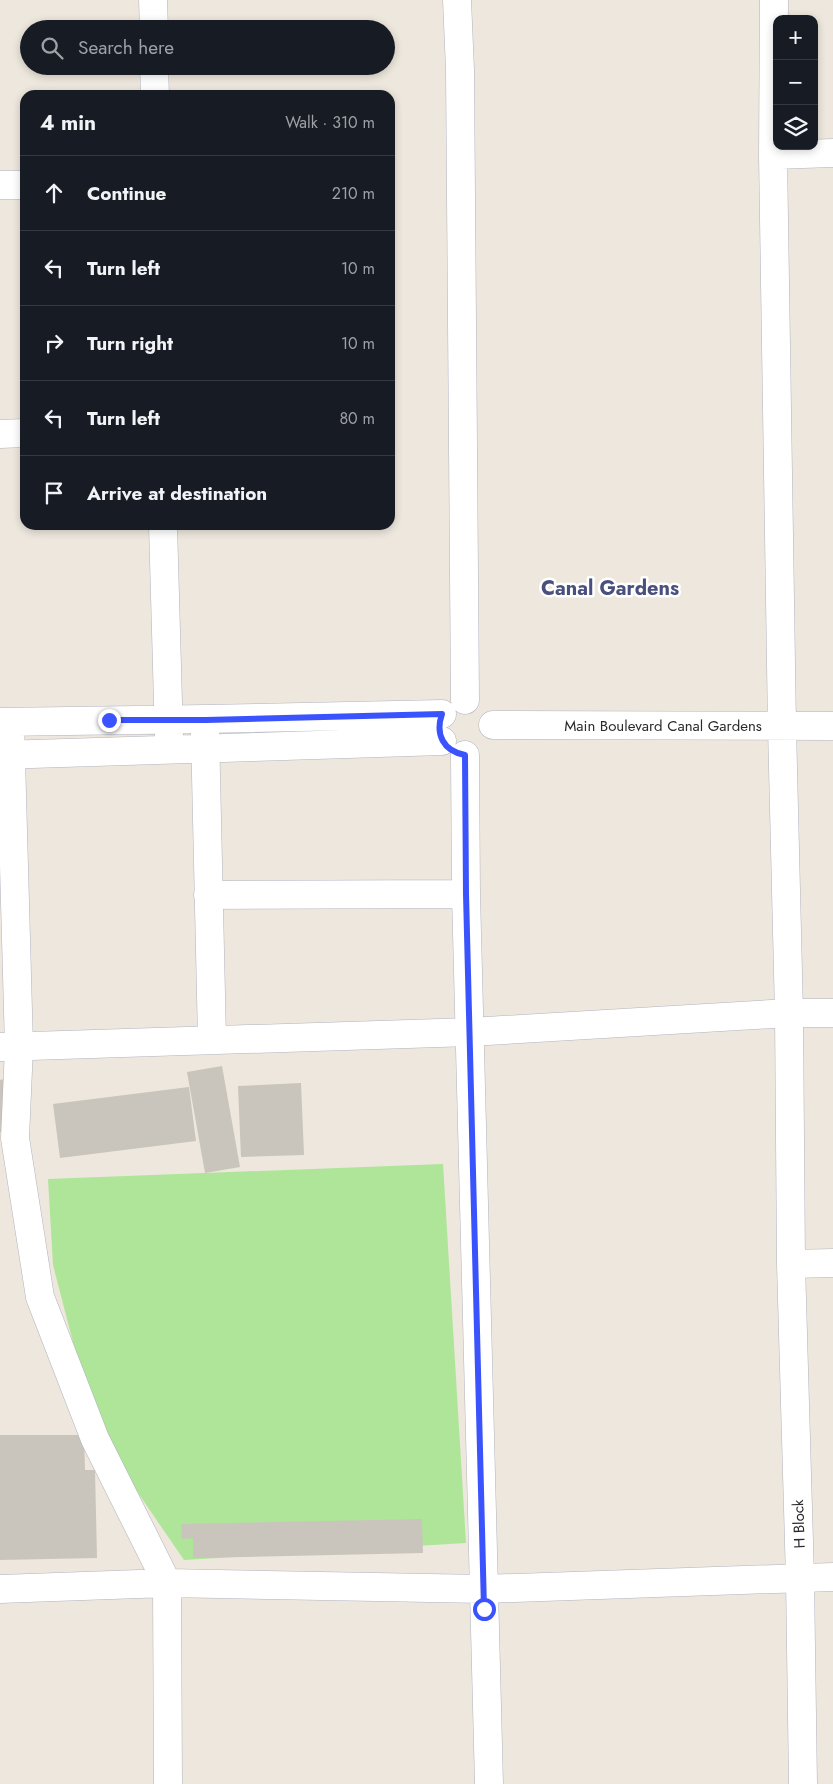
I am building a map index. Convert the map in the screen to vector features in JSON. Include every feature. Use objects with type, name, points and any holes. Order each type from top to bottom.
[{"type":"street","points":[[153,0],[154,20]]},
{"type":"street","points":[[457,0],[460,70],[465,700]]},
{"type":"street","name":"H Block","points":[[774,0],[773,155],[782,727],[789,1013],[791,1264],[800,1578],[803,1784]]},
{"type":"street","points":[[154,75],[155,90]]},
{"type":"street","points":[[773,155],[833,153]]},
{"type":"street","points":[[0,186],[20,185]]},
{"type":"street","points":[[0,434],[20,433]]},
{"type":"street","points":[[163,530],[170,749]]},
{"type":"street","points":[[465,700],[475,702],[484,707],[490,715],[493,725],[489,741],[484,748],[465,755],[449,748],[442,741],[439,732],[442,714],[452,704],[465,700]]},
{"type":"street","points":[[168,1784],[167,1583],[95,1439],[40,1297],[15,1138],[10,1046],[5,722],[206,720],[442,714]]},
{"type":"street","points":[[206,720],[205,748],[212,1039]]},
{"type":"street","name":"Main Boulevard Canal Gardens","points":[[493,725],[833,726]]},
{"type":"street","points":[[5,754],[442,741]]},
{"type":"street","points":[[465,755],[466,894],[489,1784]]},
{"type":"street","points":[[208,895],[466,894]]},
{"type":"street","points":[[10,1046],[470,1032],[789,1013],[833,1013]]},
{"type":"street","points":[[791,1264],[833,1263]]},
{"type":"street","points":[[0,1589],[167,1583],[483,1589],[833,1577]]},
{"type":"green space","points":[[443,1164],[466,1543],[184,1560],[121,1468],[75,1350],[53,1265],[48,1179]]},
{"type":"building","points":[[222,1066],[240,1167],[205,1173],[187,1072]]},
{"type":"building","points":[[4,1079],[5,1132],[0,1132],[0,1080]]},
{"type":"building","points":[[301,1083],[304,1155],[241,1157],[238,1086]]},
{"type":"building","points":[[189,1087],[196,1141],[60,1158],[53,1104]]},
{"type":"building","points":[[0,1435],[84,1435],[85,1470],[95,1470],[97,1558],[0,1560]]},
{"type":"building","points":[[422,1519],[423,1553],[193,1558],[193,1538],[182,1539],[181,1524]]},
{"type":"district","name":"Canal Gardens","points":[[610,588]]},
{"type":"route","points":[[109,720],[206,720],[442,714],[439,732],[442,741],[449,748],[465,755],[466,894],[484,1609]]}]
